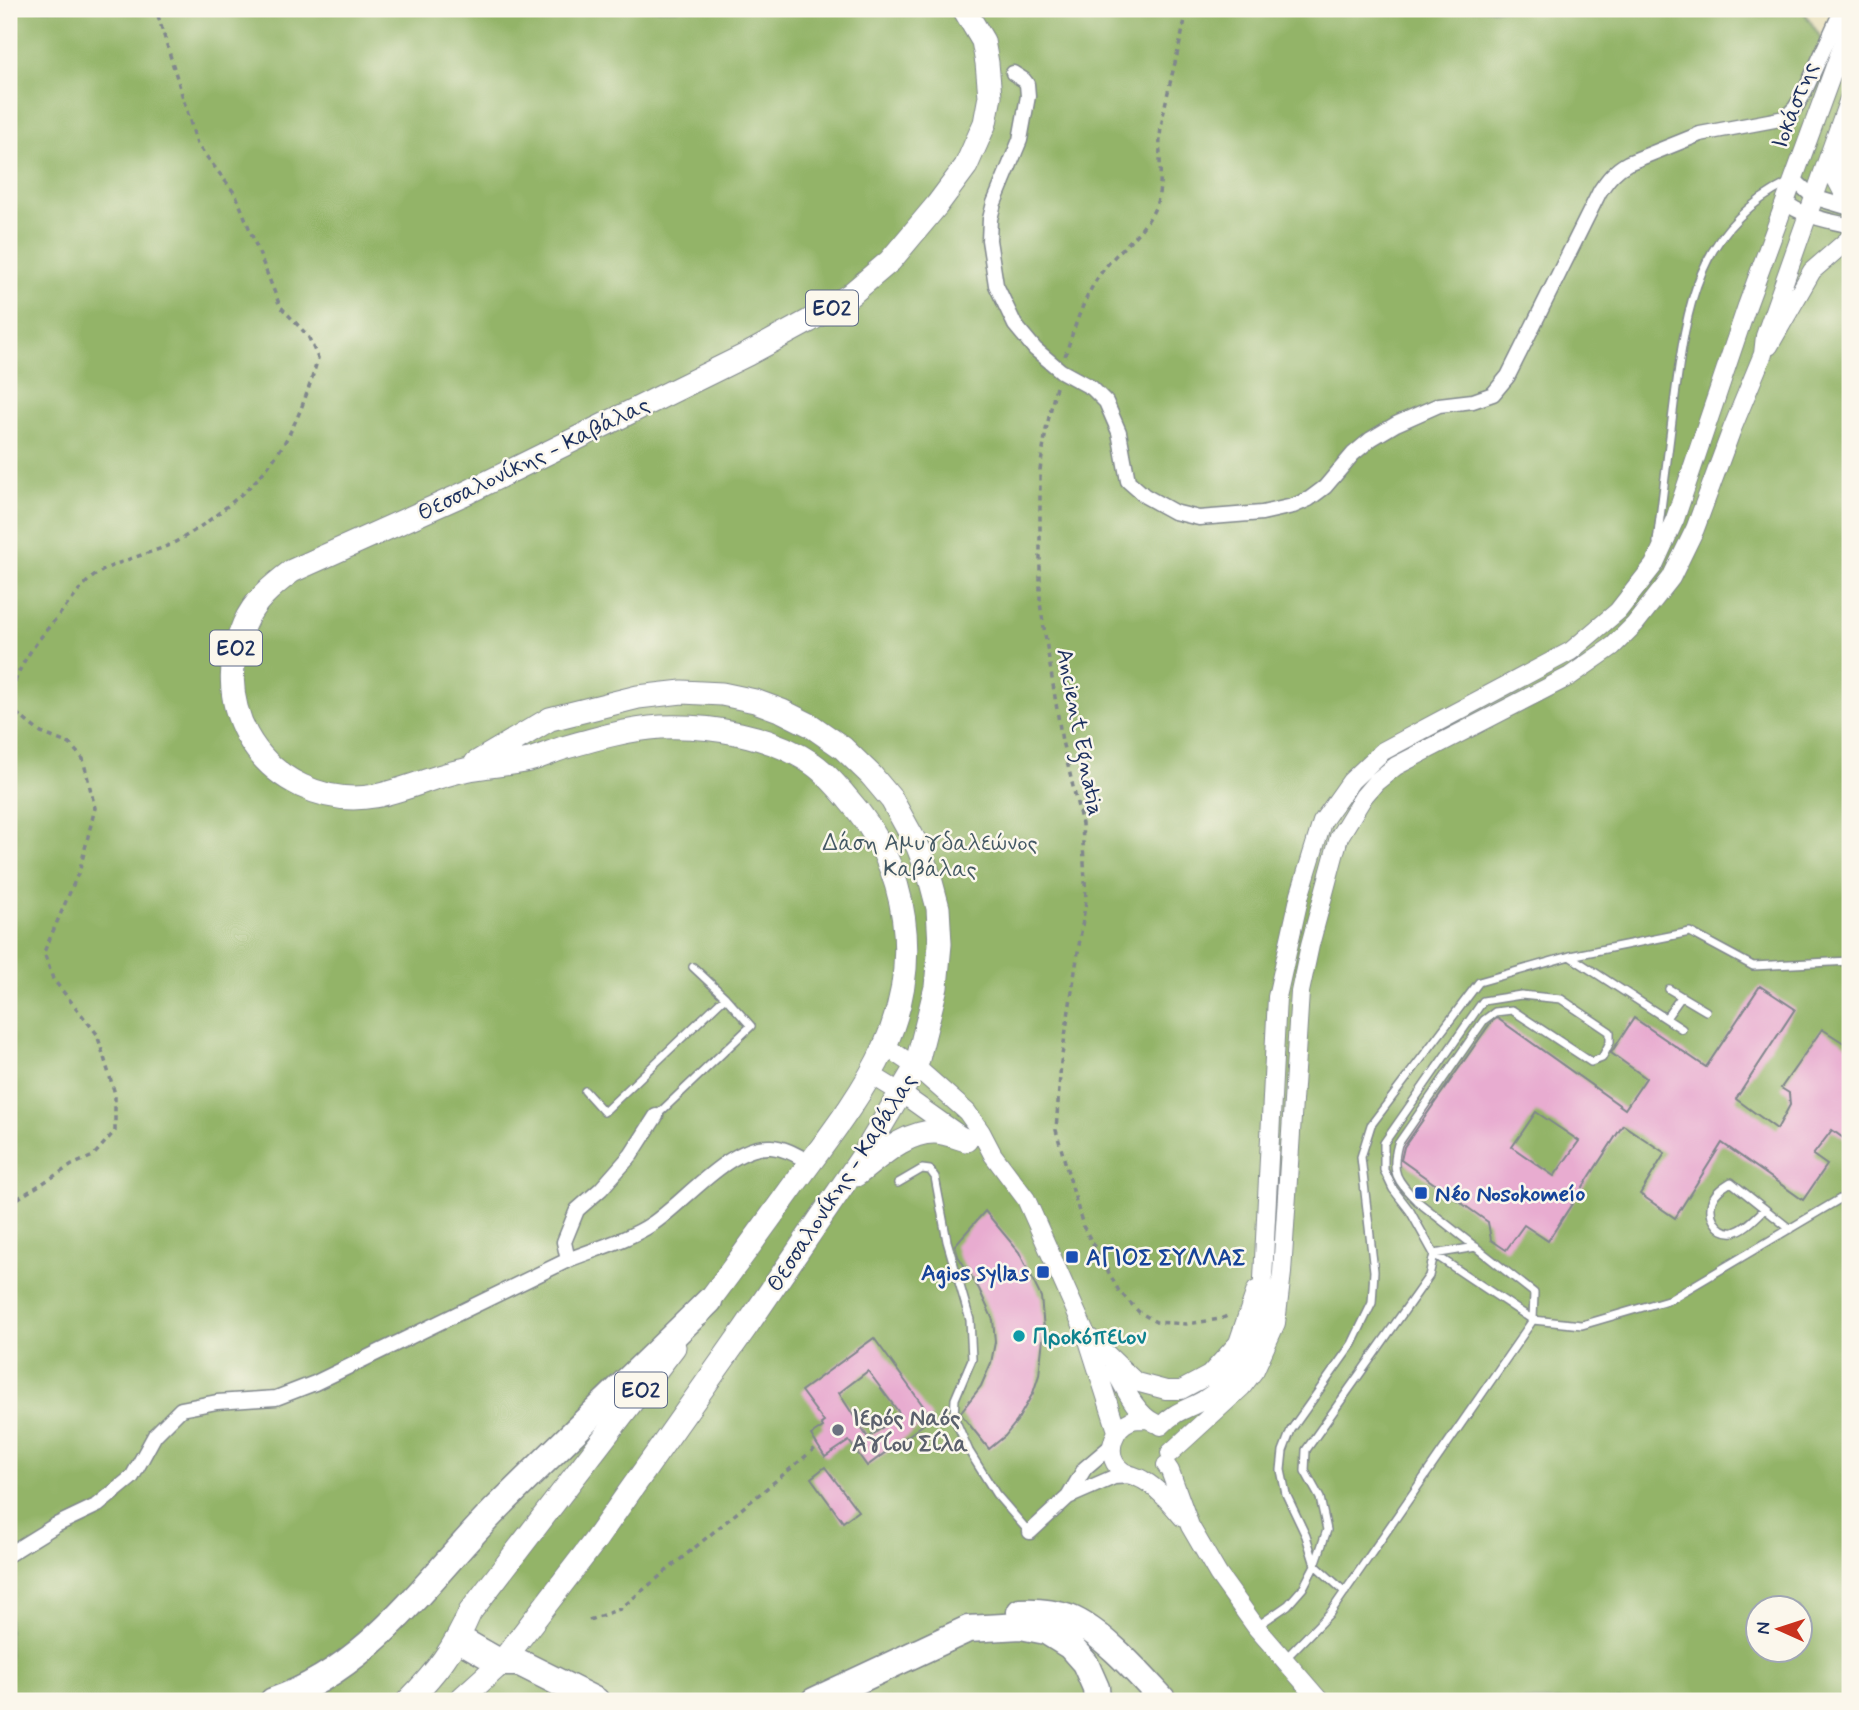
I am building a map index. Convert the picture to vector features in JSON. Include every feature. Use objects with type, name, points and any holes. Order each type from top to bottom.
[{"type":"highway","points":[[273,1701],[296,1693],[356,1657],[410,1605],[494,1511],[709,1301]]},
{"type":"highway","points":[[968,1629],[976,1620],[1010,1612],[1042,1613],[1069,1618],[1087,1627],[1135,1669],[1164,1701]]},
{"type":"highway","points":[[814,1701],[968,1629],[1021,1626],[1046,1631],[1070,1646],[1085,1662],[1096,1688],[1097,1701]]},
{"type":"highway","points":[[459,1639],[501,1662],[520,1663],[596,1701]]},
{"type":"main road","name":"Θεσσαλονίκης - Καβάλας","points":[[408,1701],[430,1678],[459,1639],[470,1612],[709,1301],[810,1163],[870,1074],[885,1046],[902,984],[904,917],[898,885],[888,859],[868,825],[832,781],[813,763],[754,737],[696,728],[659,727],[593,739],[530,760],[464,769],[390,792],[364,797],[325,794],[287,778],[258,751],[244,729],[235,704],[232,682],[238,639],[259,600],[274,584],[292,571],[468,492],[748,354],[834,306],[890,261],[955,182],[966,166],[985,123],[990,96],[983,41],[964,9]]},
{"type":"main road","name":"Θεσσαλονίκης - Καβάλας","points":[[459,1701],[501,1662],[602,1530],[841,1189],[916,1067],[936,987],[940,944],[938,908],[930,878],[905,822],[882,786],[843,748],[810,725],[755,701],[722,694],[682,692],[638,696],[550,719],[464,769]]},
{"type":"main road","points":[[841,1189],[894,1146],[917,1135],[932,1132],[966,1140]]},
{"type":"street","points":[[1013,73],[1027,84],[1028,96],[1020,140],[992,211],[989,240],[999,294],[1015,325],[1035,349],[1060,371],[1092,388],[1106,402],[1119,432],[1128,481],[1145,496],[1186,517],[1217,517],[1283,509],[1309,499],[1325,487],[1364,444],[1396,424],[1439,405],[1473,401],[1493,394],[1508,376],[1600,191],[1611,176],[1628,163],[1700,134],[1784,118],[1803,96],[1842,9]]},
{"type":"street","name":"Ιοκάστης","points":[[1154,1423],[1204,1399],[1230,1377],[1247,1353],[1262,1319],[1278,997],[1297,905],[1322,822],[1351,781],[1383,751],[1571,651],[1618,611],[1654,564],[1675,519],[1734,341],[1850,25]]},
{"type":"street","points":[[1763,354],[1765,335],[1850,96]]},
{"type":"street","points":[[1838,131],[1835,177],[1850,207]]},
{"type":"street","points":[[1791,181],[1798,183],[1813,197],[1850,207]]},
{"type":"street","points":[[1785,202],[1807,214],[1850,226]]},
{"type":"street","points":[[1068,1497],[1114,1477],[1156,1474],[1242,1387],[1255,1370],[1276,1323],[1282,1273],[1300,992],[1339,837],[1364,796],[1396,766],[1570,676],[1613,646],[1635,624],[1671,578],[1695,529],[1731,429],[1763,354],[1812,271],[1850,238]]},
{"type":"street","points":[[885,1046],[916,1067],[967,1112],[993,1155],[1026,1199],[1086,1334],[1114,1439],[1114,1462],[1125,1474],[1137,1477],[1162,1494],[1190,1526]]},
{"type":"street","points":[[870,1074],[966,1140],[993,1155]]},
{"type":"street","points":[[568,1260],[564,1242],[577,1210],[601,1189],[631,1154],[656,1116]]},
{"type":"street","points":[[9,1554],[56,1525],[98,1505],[132,1477],[155,1435],[181,1409],[217,1402],[276,1398],[315,1383],[568,1260],[652,1224],[695,1185],[747,1150],[757,1147],[779,1148],[810,1163]]},
{"type":"street","points":[[1086,1334],[1136,1382],[1181,1390],[1219,1366],[1238,1343],[1265,1260]]},
{"type":"street","points":[[1106,1354],[1126,1391],[1169,1438],[1170,1471],[1190,1526],[1218,1574],[1256,1627],[1320,1701]]},
{"type":"street","points":[[1030,1532],[1068,1497],[1085,1468],[1130,1420],[1154,1423]]},
{"type":"lane","points":[[1654,564],[1680,365],[1695,287],[1714,248],[1727,231],[1765,196],[1791,181]]},
{"type":"lane","points":[[1345,1592],[1315,1565],[1306,1536],[1286,1494],[1281,1470],[1283,1451],[1292,1430],[1352,1344],[1373,1303],[1374,1271],[1361,1157],[1371,1125],[1479,982],[1570,956],[1690,932],[1753,966],[1850,961]]},
{"type":"lane","points":[[1570,956],[1682,1029]]},
{"type":"lane","points":[[656,1116],[751,1026],[693,967]]},
{"type":"lane","points":[[1669,989],[1706,1011]]},
{"type":"lane","points":[[1283,1660],[1330,1613],[1533,1320],[1534,1293],[1417,1201],[1401,1184],[1393,1162],[1398,1144],[1483,1020],[1494,1012],[1512,1010],[1591,1062],[1602,1058],[1610,1042],[1610,1032],[1560,999],[1521,995],[1483,1001],[1384,1143],[1384,1170],[1434,1254],[1533,1320],[1582,1325],[1671,1299],[1850,1193]]},
{"type":"lane","points":[[585,1091],[604,1111],[725,997]]},
{"type":"lane","points":[[1666,1018],[1681,997]]},
{"type":"lane","points":[[898,1183],[922,1169],[930,1170],[935,1177],[947,1241],[970,1320],[972,1359],[955,1399],[954,1417],[969,1451],[996,1494],[1030,1532]]},
{"type":"lane","points":[[1765,1209],[1747,1226],[1733,1232],[1722,1230],[1711,1215],[1712,1200],[1720,1189],[1731,1182],[1765,1209],[1790,1229]]},
{"type":"lane","points":[[1410,1211],[1417,1201]]},
{"type":"lane","points":[[1434,1254],[1476,1247]]},
{"type":"lane","points":[[1256,1627],[1288,1605],[1303,1588],[1315,1565],[1327,1530],[1320,1498],[1305,1471],[1306,1450],[1429,1276],[1434,1254]]},
{"type":"path","points":[[9,1204],[63,1170],[93,1156],[115,1131],[116,1094],[97,1034],[52,979],[44,952],[80,869],[90,833],[95,808],[83,759],[70,744],[41,733],[19,717],[10,708],[10,691],[26,657],[89,580],[130,558],[182,539],[245,491],[282,449],[308,393],[318,358],[308,336],[280,306],[236,195],[197,144],[156,9]]},
{"type":"path","name":"Ancient Egnatia","points":[[1187,9],[1161,128],[1159,184],[1155,208],[1141,228],[1105,267],[1079,313],[1060,371],[1041,461],[1040,603],[1062,741],[1082,824],[1086,900],[1061,1062],[1056,1130],[1083,1226],[1119,1291],[1132,1305],[1156,1322],[1188,1324],[1233,1314]]},
{"type":"path","points":[[589,1620],[620,1609],[818,1446]]},
{"type":"green space","name":"Δάση Αμυγδαλεώνος Καβάλας","points":[[9,9],[1802,9],[1850,82],[1850,1701],[9,1701]]},
{"type":"building","points":[[1760,986],[1795,1009],[1736,1099],[1777,1129],[1790,1105],[1789,1093],[1781,1088],[1822,1029],[1850,1047],[1850,1143],[1832,1130],[1813,1155],[1827,1165],[1803,1200],[1722,1143],[1675,1218],[1640,1194],[1665,1153],[1623,1125],[1548,1241],[1524,1225],[1506,1250],[1491,1240],[1488,1222],[1401,1160],[1404,1147],[1491,1022],[1497,1018],[1625,1109],[1646,1078],[1611,1053],[1634,1018],[1706,1067]],"holes":[[[1536,1112],[1579,1141],[1554,1176],[1512,1147]]]},
{"type":"building","name":"Προκόπειον","points":[[985,1211],[1019,1252],[1041,1297],[1044,1329],[1039,1375],[1033,1393],[1017,1421],[1005,1436],[989,1449],[960,1413],[981,1386],[991,1363],[995,1342],[993,1320],[979,1289],[958,1256],[955,1245]]},
{"type":"building","points":[[874,1338],[932,1418],[867,1466],[849,1441],[825,1457],[811,1435],[823,1427],[821,1424],[824,1422],[801,1391]],"holes":[[[868,1371],[900,1414],[868,1438],[839,1393]]]},
{"type":"building","points":[[825,1467],[858,1511],[843,1522],[811,1478]]},
{"type":"place","name":"Néo Nosokomeío","points":[[1421,1193]]},
{"type":"place","name":"ΑΓΙΟΣ ΣΥΛΛΑΣ","points":[[1072,1257]]},
{"type":"place","name":"Agios syllas","points":[[1043,1272]]},
{"type":"place","name":"Προκόπειον","points":[[1019,1336]]},
{"type":"place","name":"Ιερός Ναός Αγίου Σίλα","points":[[838,1430]]}]
